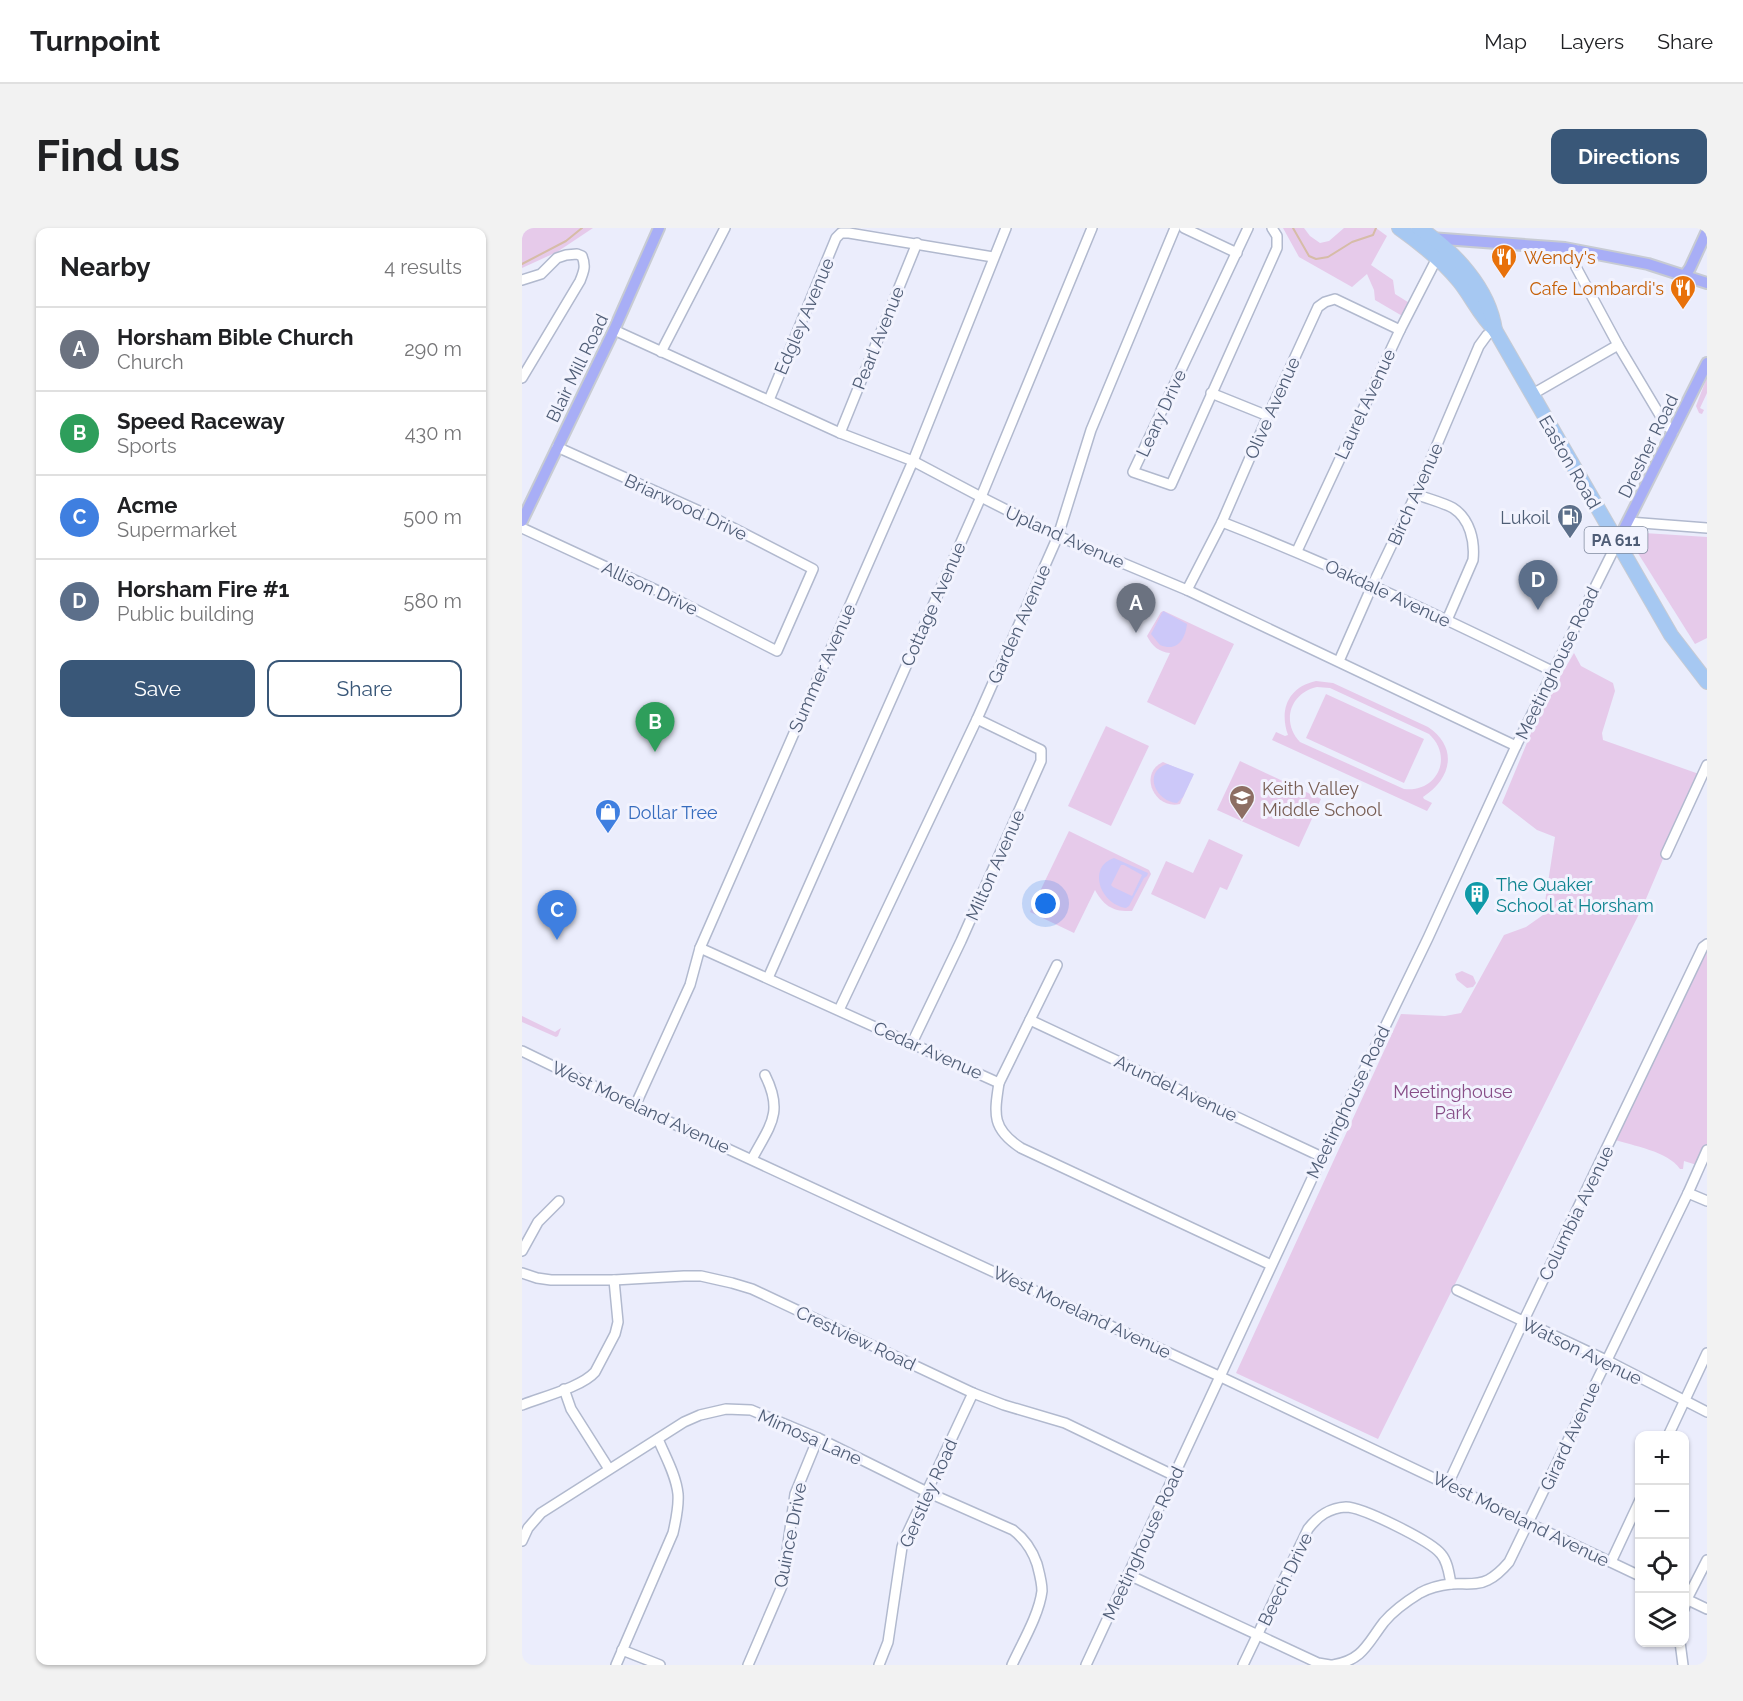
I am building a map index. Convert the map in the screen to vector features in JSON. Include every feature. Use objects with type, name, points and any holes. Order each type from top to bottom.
[{"type":"highway","name":"Easton Road","points":[[1399,228],[1436,239],[1469,274],[1493,314],[1495,330]]},
{"type":"highway","name":"Easton Road","points":[[1416,233],[1457,279],[1484,320],[1495,330],[1671,635],[1707,682]]},
{"type":"main road","name":"Blair Mill Road","points":[[522,521],[525,509],[614,330],[660,228]]},
{"type":"main road","points":[[1685,275],[1707,231]]},
{"type":"main road","points":[[1436,239],[1565,248],[1648,264],[1707,283]]},
{"type":"main road","name":"Dresher Road","points":[[1617,543],[1707,363]]},
{"type":"street","points":[[661,351],[724,228]]},
{"type":"street","name":"Summer Avenue","points":[[636,1106],[690,985],[700,948],[913,461],[1006,228]]},
{"type":"street","name":"Cottage Avenue","points":[[768,978],[981,497],[1092,228]]},
{"type":"street","name":"Garden Avenue","points":[[839,1010],[977,718],[1058,536],[1091,430],[1175,228]]},
{"type":"street","points":[[1185,228],[1237,253]]},
{"type":"street","name":"Leary Drive","points":[[1248,228],[1133,472],[1171,485],[1277,248],[1277,236],[1272,228]]},
{"type":"street","name":"Edgley Avenue","points":[[769,400],[836,238],[841,233],[849,233],[917,243]]},
{"type":"street","points":[[917,243],[993,257]]},
{"type":"street","name":"Pearl Avenue","points":[[840,433],[917,243]]},
{"type":"street","points":[[1577,250],[1576,267],[1618,345],[1664,422],[1673,432]]},
{"type":"street","points":[[522,280],[541,274],[557,258],[577,254],[582,256],[585,267],[580,281],[522,378]]},
{"type":"street","name":"Laurel Avenue","points":[[1297,551],[1400,330],[1437,258]]},
{"type":"street","name":"Olive Avenue","points":[[1187,590],[1222,522],[1318,308],[1325,302],[1335,299],[1400,330]]},
{"type":"street","name":"Upland Avenue","points":[[614,330],[840,433],[913,461],[1058,536],[1187,590],[1516,746]]},
{"type":"street","name":"Birch Avenue","points":[[1339,661],[1416,494],[1479,346],[1487,335],[1495,330]]},
{"type":"street","points":[[1531,395],[1618,345]]},
{"type":"street","name":"Leary Drive","points":[[1211,393],[1268,416]]},
{"type":"street","name":"Briarwood Drive","points":[[557,447],[708,515],[813,569],[777,651]]},
{"type":"street","points":[[1416,494],[1453,508],[1463,517],[1473,538],[1473,560],[1447,620]]},
{"type":"street","name":"Oakdale Avenue","points":[[1222,522],[1297,551],[1552,671]]},
{"type":"street","points":[[1629,522],[1707,528]]},
{"type":"street","name":"Allison Drive","points":[[522,528],[669,596],[777,651]]},
{"type":"street","name":"Meetinghouse Road","points":[[1086,1665],[1271,1265],[1428,938],[1516,746],[1617,543]]},
{"type":"street","name":"Milton Avenue","points":[[912,1043],[961,941],[1041,761],[1041,750],[977,718]]},
{"type":"street","points":[[1666,854],[1707,765]]},
{"type":"street","name":"Columbia Avenue","points":[[1448,1484],[1523,1322],[1703,947],[1707,944]]},
{"type":"street","name":"Cedar Avenue","points":[[700,948],[999,1083],[995,1109],[998,1126],[1021,1148],[1271,1265]]},
{"type":"street","points":[[999,1083],[1057,965]]},
{"type":"street","name":"Arundel Avenue","points":[[1030,1020],[1322,1157]]},
{"type":"street","name":"West Moreland Avenue","points":[[522,1051],[1221,1377],[1635,1574]]},
{"type":"street","points":[[752,1159],[771,1123],[775,1107],[774,1094],[765,1075]]},
{"type":"street","name":"Girard Avenue","points":[[1129,1575],[1318,1663],[1331,1665],[1345,1663],[1358,1656],[1390,1616],[1407,1602],[1431,1589],[1451,1584],[1482,1582],[1497,1575],[1509,1562],[1528,1524],[1707,1150]]},
{"type":"street","points":[[1688,1192],[1707,1201]]},
{"type":"street","points":[[522,1251],[538,1222],[559,1201]]},
{"type":"street","name":"Crestview Road","points":[[522,1273],[551,1281],[701,1276],[752,1289],[973,1393],[1065,1423],[1175,1476]]},
{"type":"street","points":[[522,1405],[591,1376],[615,1334],[618,1322],[614,1280]]},
{"type":"street","name":"Watson Avenue","points":[[1457,1290],[1606,1360],[1707,1412]]},
{"type":"street","points":[[1670,1431],[1707,1353]]},
{"type":"street","points":[[564,1389],[571,1409],[609,1469]]},
{"type":"street","name":"Gerstley Road","points":[[879,1665],[890,1632],[902,1547],[973,1393]]},
{"type":"street","name":"Mimosa Lane","points":[[522,1541],[528,1528],[541,1513],[684,1422],[700,1415],[735,1408],[751,1410],[818,1438],[927,1492],[1013,1530],[1027,1542],[1040,1573],[1042,1591],[1034,1617],[1012,1665]]},
{"type":"street","name":"Quince Drive","points":[[748,1665],[782,1587],[795,1494],[818,1438]]},
{"type":"street","points":[[616,1665],[675,1524],[678,1493],[658,1439]]},
{"type":"street","name":"Beech Drive","points":[[1243,1665],[1308,1529],[1322,1514],[1349,1507],[1357,1508],[1429,1543],[1443,1557],[1451,1584]]},
{"type":"street","points":[[1611,1562],[1635,1511]]},
{"type":"street","points":[[1689,1594],[1707,1560]]},
{"type":"street","points":[[1689,1603],[1707,1608]]},
{"type":"street","points":[[1681,1647],[1683,1665]]},
{"type":"street","points":[[622,1650],[660,1665]]},
{"type":"green space","points":[[522,228],[593,228],[557,252],[522,268]]},
{"type":"green space","points":[[1283,228],[1304,228],[1320,243],[1329,241],[1344,228],[1376,228],[1387,236],[1371,265],[1393,280],[1395,294],[1411,304],[1404,317],[1375,300],[1374,290],[1367,274],[1352,287],[1299,257]]},
{"type":"green space","points":[[1707,377],[1707,393],[1700,408],[1704,410],[1702,414],[1696,406]]},
{"type":"green space","points":[[1644,533],[1707,537],[1707,638],[1695,644],[1636,550],[1636,539]]},
{"type":"green space","points":[[1164,611],[1234,644],[1195,725],[1147,702],[1170,653],[1156,648],[1147,636],[1161,612]]},
{"type":"green space","name":"Meetinghouse Park","points":[[1574,653],[1581,666],[1613,683],[1615,691],[1602,733],[1603,740],[1699,774],[1643,906],[1378,1439],[1236,1373],[1401,1014],[1445,1016],[1461,1013],[1504,935],[1526,927],[1543,915],[1555,837],[1537,830],[1502,803],[1541,709]]},
{"type":"green space","points":[[1316,681],[1333,683],[1428,727],[1438,735],[1444,744],[1448,763],[1440,781],[1423,797],[1432,803],[1427,811],[1272,740],[1276,732],[1288,735],[1285,717],[1288,701],[1292,694],[1306,684]],"holes":[[[1317,687],[1330,688],[1429,734],[1436,743],[1441,763],[1433,779],[1416,789],[1404,789],[1300,742],[1291,726],[1291,709],[1300,695],[1308,690]]]},
{"type":"green space","points":[[1326,694],[1424,739],[1404,783],[1306,738]]},
{"type":"green space","points":[[1106,726],[1149,746],[1111,826],[1068,806]]},
{"type":"green space","points":[[1240,761],[1321,799],[1299,847],[1217,810]]},
{"type":"green space","points":[[1163,762],[1193,775],[1180,804],[1163,802],[1152,789],[1151,774],[1155,767]]},
{"type":"green space","points":[[1069,831],[1149,870],[1151,874],[1132,911],[1110,907],[1095,890],[1074,933],[1030,912]]},
{"type":"green space","points":[[1209,839],[1243,855],[1227,890],[1220,887],[1205,919],[1151,894],[1166,861],[1193,873]]},
{"type":"green space","points":[[1707,952],[1707,1146],[1700,1166],[1684,1161],[1683,1169],[1680,1169],[1659,1153],[1612,1139]]},
{"type":"green space","points":[[1462,971],[1473,976],[1476,983],[1473,987],[1467,988],[1457,980],[1455,974]]},
{"type":"green space","points":[[522,1016],[555,1032],[561,1028],[558,1036],[522,1022]]},
{"type":"sand","points":[[1163,611],[1187,624],[1182,640],[1175,646],[1160,645],[1151,634]]},
{"type":"sand","points":[[1167,764],[1194,774],[1183,797],[1177,803],[1163,798],[1155,786],[1155,773]]},
{"type":"sand","points":[[1114,858],[1148,873],[1126,908],[1109,900],[1100,885],[1101,869]],"holes":[[[1121,865],[1142,875],[1132,896],[1111,885]]]},
{"type":"waterway","points":[[522,264],[566,241],[582,228]]},
{"type":"waterway","points":[[1293,228],[1309,256],[1316,259],[1328,257],[1352,242],[1373,235],[1376,228]]},
{"type":"place","name":"Wendy's","points":[[1504,280]]},
{"type":"place","name":"Cafe Lombardi's","points":[[1683,311]]},
{"type":"place","name":"Lukoil","points":[[1570,540]]},
{"type":"place","name":"Horsham Fire #1","points":[[1538,610]]},
{"type":"place","name":"Horsham Bible Church","points":[[1136,633]]},
{"type":"place","name":"Speed Raceway","points":[[655,752]]},
{"type":"place","name":"Keith Valley Middle School","points":[[1242,821]]},
{"type":"place","name":"Dollar Tree","points":[[608,835]]},
{"type":"place","name":"The Quaker School at Horsham","points":[[1477,917]]},
{"type":"place","name":"Acme","points":[[557,940]]}]
